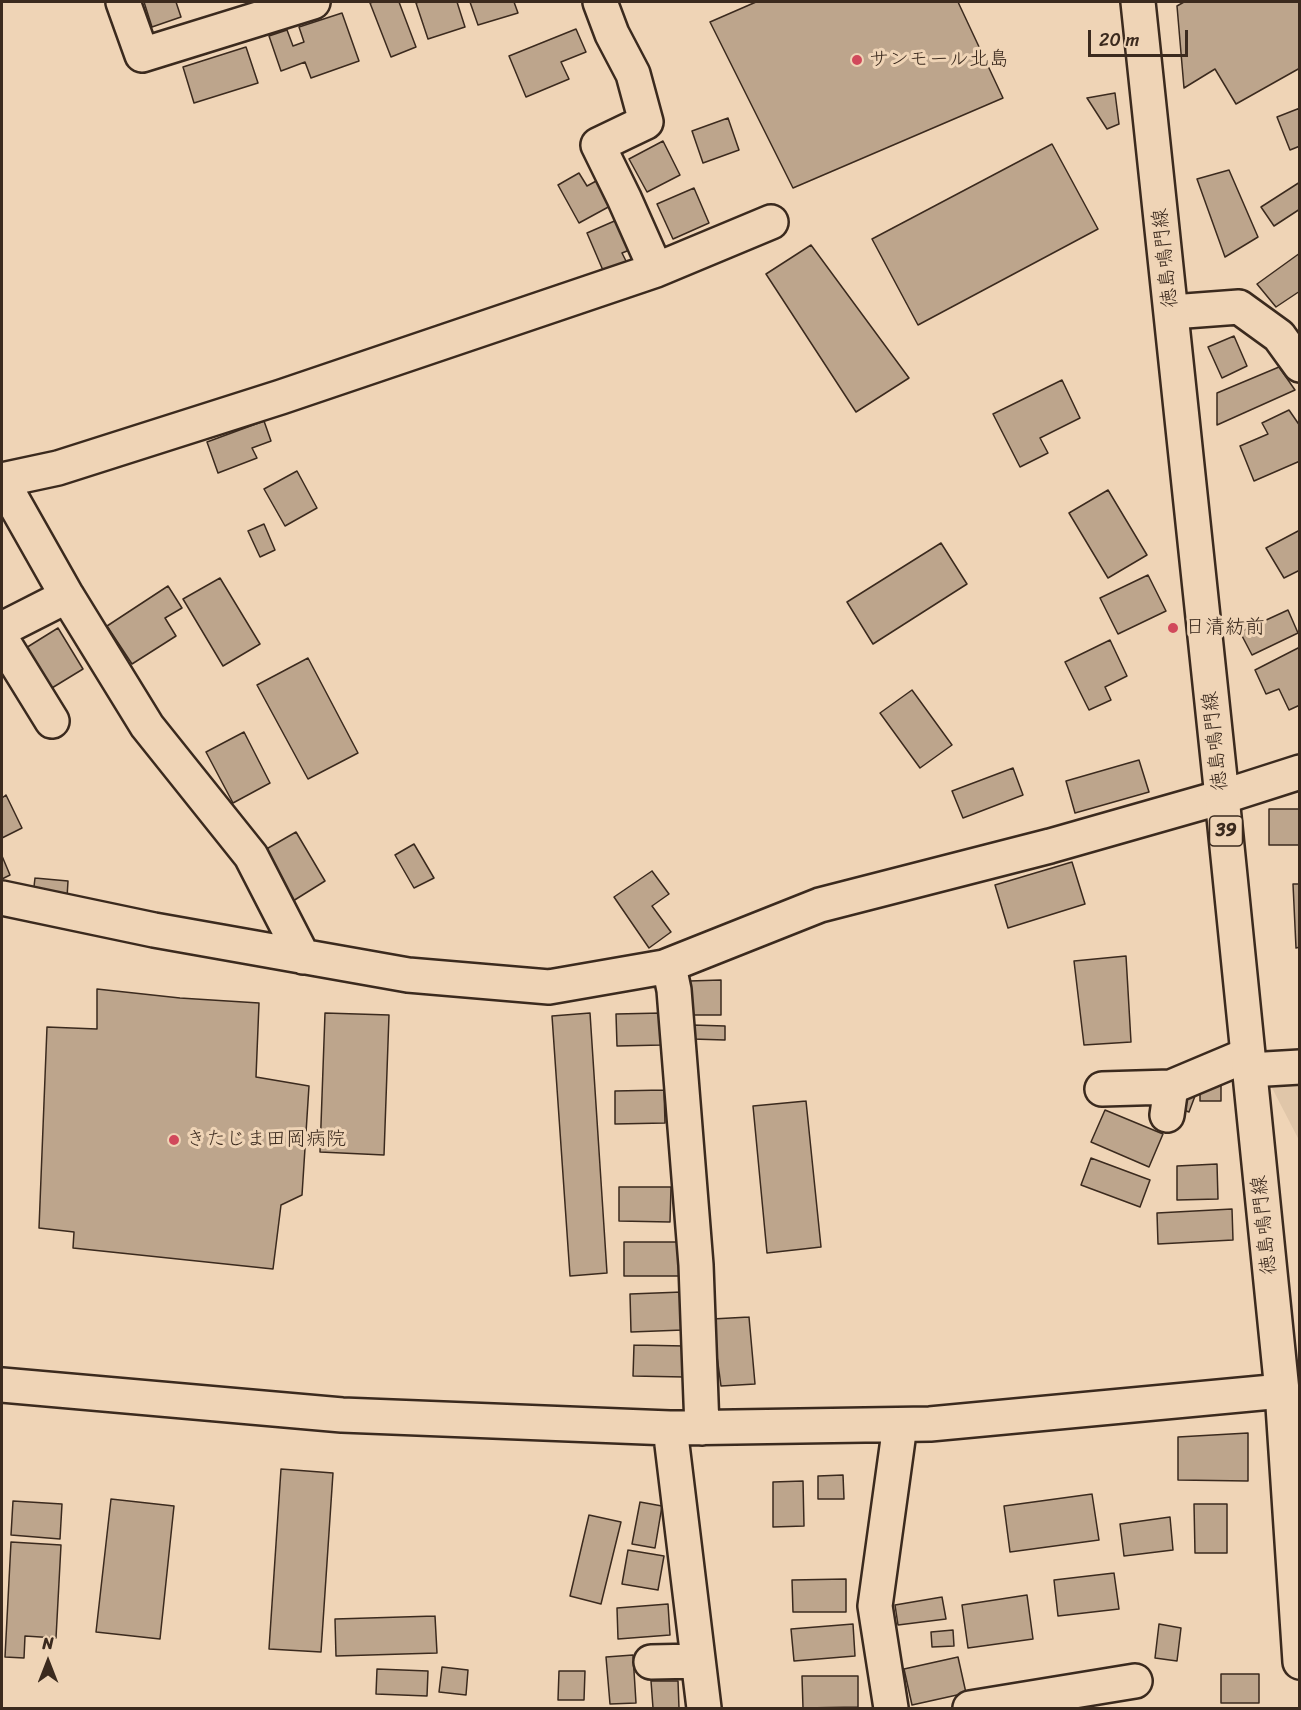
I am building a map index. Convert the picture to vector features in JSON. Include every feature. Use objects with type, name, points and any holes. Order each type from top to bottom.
[{"type":"street","points":[[123,2],[142,55],[313,2]]},
{"type":"street","points":[[600,2],[612,34],[633,74],[646,122],[598,145],[656,270]]},
{"type":"street","name":"徳島鳴門線","points":[[1138,2],[1172,312],[1282,1391],[1299,1662]]},
{"type":"street","points":[[303,957],[251,856],[147,726],[68,596],[2,480],[58,468],[270,401],[656,270],[771,222]]},
{"type":"street","points":[[1172,312],[1239,307],[1279,336],[1299,365]]},
{"type":"street","points":[[2,629],[68,596]]},
{"type":"street","points":[[2,640],[52,721]]},
{"type":"street","points":[[2,898],[154,930],[408,975],[549,987],[669,966],[820,905],[1050,846],[1299,772]]},
{"type":"street","points":[[669,966],[674,990],[696,1265],[686,1428],[698,1661],[704,1708]]},
{"type":"street","points":[[1102,1089],[1169,1101],[1248,1062],[1299,1067]]},
{"type":"street","points":[[2,1385],[342,1414],[686,1428],[930,1424],[1282,1391]]},
{"type":"street","points":[[891,1708],[875,1606],[900,1425]]},
{"type":"street","points":[[651,1662],[698,1661]]},
{"type":"street","points":[[970,1708],[1135,1681]]},
{"type":"shaded area","points":[[1299,1076],[1299,1140],[1270,1084]]},
{"type":"building","points":[[144,2],[176,2],[181,17],[152,27]]},
{"type":"building","points":[[399,2],[416,47],[391,57],[370,3]]},
{"type":"building","points":[[457,2],[465,27],[428,39],[416,3]]},
{"type":"building","points":[[470,2],[514,2],[518,13],[478,25]]},
{"type":"building","name":"サンモール北島","points":[[756,2],[958,2],[1003,98],[793,188],[710,22]]},
{"type":"building","points":[[1184,2],[1300,2],[1300,68],[1236,104],[1215,69],[1184,88],[1177,6]]},
{"type":"building","points":[[342,13],[359,61],[311,78],[305,62],[281,71],[269,36],[287,30],[293,46],[304,42],[299,27]]},
{"type":"building","points":[[576,29],[586,52],[561,62],[569,79],[526,97],[509,56]]},
{"type":"building","points":[[246,47],[258,83],[194,103],[183,67]]},
{"type":"building","points":[[1115,93],[1119,124],[1107,129],[1087,98]]},
{"type":"building","points":[[1300,108],[1300,146],[1290,150],[1277,117]]},
{"type":"building","points":[[728,118],[739,150],[703,163],[692,131]]},
{"type":"building","points":[[663,141],[680,175],[647,192],[629,159]]},
{"type":"building","points":[[1052,144],[1098,229],[918,325],[872,239]]},
{"type":"building","points":[[1229,170],[1258,237],[1225,257],[1197,179]]},
{"type":"building","points":[[579,173],[587,186],[598,180],[612,205],[579,223],[558,185]]},
{"type":"building","points":[[1300,182],[1300,209],[1274,226],[1261,207]]},
{"type":"building","points":[[694,188],[709,223],[673,239],[657,204]]},
{"type":"building","points":[[619,219],[632,249],[622,253],[628,265],[605,275],[587,233]]},
{"type":"building","points":[[811,245],[909,378],[856,412],[766,274]]},
{"type":"building","points":[[1300,253],[1300,291],[1276,307],[1257,284]]},
{"type":"building","points":[[1234,336],[1247,366],[1222,378],[1208,347]]},
{"type":"building","points":[[1279,367],[1295,390],[1217,425],[1217,393]]},
{"type":"building","points":[[1062,380],[1080,418],[1040,438],[1048,453],[1020,467],[993,414]]},
{"type":"building","points":[[1289,410],[1300,426],[1300,461],[1254,481],[1240,446],[1268,434],[1262,423]]},
{"type":"building","points":[[264,421],[271,441],[252,448],[257,458],[218,473],[207,442]]},
{"type":"building","points":[[297,471],[317,508],[285,526],[264,489]]},
{"type":"building","points":[[1108,490],[1147,555],[1108,578],[1069,513]]},
{"type":"building","points":[[264,524],[275,550],[260,557],[248,531]]},
{"type":"building","points":[[1300,530],[1300,570],[1284,578],[1266,548]]},
{"type":"building","points":[[941,543],[967,584],[873,644],[847,602]]},
{"type":"building","points":[[1148,575],[1166,611],[1118,634],[1100,598]]},
{"type":"building","points":[[220,578],[260,644],[223,666],[183,599]]},
{"type":"building","points":[[168,586],[182,608],[165,618],[176,636],[132,664],[107,626]]},
{"type":"building","points":[[1288,610],[1298,633],[1252,655],[1240,632]]},
{"type":"building","points":[[58,628],[83,669],[47,691],[21,651]]},
{"type":"building","points":[[1110,640],[1127,676],[1105,687],[1111,700],[1089,710],[1065,662]]},
{"type":"building","points":[[1300,647],[1300,705],[1289,710],[1279,689],[1266,694],[1255,670]]},
{"type":"building","points":[[308,658],[358,753],[308,779],[257,685]]},
{"type":"building","points":[[912,690],[952,745],[920,768],[880,713]]},
{"type":"building","points":[[244,732],[270,783],[233,803],[206,752]]},
{"type":"building","points":[[1139,760],[1149,792],[1075,813],[1066,781]]},
{"type":"building","points":[[1013,768],[1023,795],[963,818],[952,791]]},
{"type":"building","points":[[6,795],[22,828],[2,838],[2,798]]},
{"type":"building","points":[[1269,809],[1300,809],[1300,845],[1269,845]]},
{"type":"building","points":[[296,832],[325,881],[293,901],[263,851]]},
{"type":"building","points":[[414,844],[434,878],[414,888],[395,855]]},
{"type":"building","points":[[2,856],[10,875],[2,879]]},
{"type":"building","points":[[1072,862],[1085,904],[1008,928],[995,885]]},
{"type":"building","points":[[652,871],[669,894],[652,906],[671,932],[649,948],[614,897]]},
{"type":"building","points":[[35,878],[68,881],[67,898],[33,895]]},
{"type":"building","points":[[1293,884],[1300,884],[1300,947],[1296,948]]},
{"type":"building","points":[[1126,956],[1131,1042],[1084,1045],[1074,961]]},
{"type":"building","points":[[721,980],[721,1015],[689,1015],[689,981]]},
{"type":"building","name":"きたじま田岡病院","points":[[97,989],[180,998],[259,1003],[256,1077],[309,1086],[302,1195],[281,1205],[273,1269],[73,1248],[74,1232],[39,1228],[47,1027],[97,1029]]},
{"type":"building","points":[[325,1013],[389,1015],[384,1155],[320,1152]]},
{"type":"building","points":[[590,1013],[607,1273],[570,1276],[552,1016]]},
{"type":"building","points":[[662,1013],[662,1045],[617,1046],[616,1014]]},
{"type":"building","points":[[692,1025],[725,1026],[725,1040],[692,1039]]},
{"type":"building","points":[[1200,1086],[1221,1086],[1221,1101],[1200,1101]]},
{"type":"building","points":[[664,1090],[665,1123],[615,1124],[615,1091]]},
{"type":"building","points":[[1188,1093],[1195,1096],[1189,1112],[1181,1109]]},
{"type":"building","points":[[806,1101],[821,1247],[767,1253],[753,1106]]},
{"type":"building","points":[[1105,1110],[1163,1134],[1149,1167],[1091,1142]]},
{"type":"building","points":[[1091,1158],[1150,1180],[1140,1207],[1081,1185]]},
{"type":"building","points":[[1217,1164],[1218,1199],[1177,1200],[1177,1166]]},
{"type":"building","points":[[619,1187],[671,1187],[670,1222],[619,1221]]},
{"type":"building","points":[[1232,1209],[1233,1240],[1158,1244],[1157,1213]]},
{"type":"building","points":[[624,1242],[680,1242],[680,1276],[624,1276]]},
{"type":"building","points":[[682,1292],[683,1330],[631,1332],[630,1294]]},
{"type":"building","points":[[749,1317],[755,1384],[721,1386],[712,1319]]},
{"type":"building","points":[[634,1345],[685,1346],[684,1377],[633,1376]]},
{"type":"building","points":[[1248,1433],[1248,1481],[1178,1480],[1178,1437]]},
{"type":"building","points":[[281,1469],[333,1473],[321,1652],[269,1649]]},
{"type":"building","points":[[843,1475],[844,1499],[818,1499],[818,1476]]},
{"type":"building","points":[[803,1481],[804,1526],[773,1527],[773,1482]]},
{"type":"building","points":[[1092,1494],[1099,1540],[1010,1552],[1004,1506]]},
{"type":"building","points":[[111,1499],[174,1506],[160,1639],[96,1632]]},
{"type":"building","points":[[13,1501],[62,1504],[60,1539],[11,1535]]},
{"type":"building","points":[[640,1502],[662,1506],[655,1548],[632,1544]]},
{"type":"building","points":[[1194,1504],[1227,1504],[1227,1553],[1195,1553]]},
{"type":"building","points":[[589,1515],[621,1522],[601,1604],[570,1596]]},
{"type":"building","points":[[1170,1517],[1173,1550],[1124,1556],[1120,1524]]},
{"type":"building","points":[[11,1542],[61,1545],[56,1638],[25,1636],[24,1658],[5,1657]]},
{"type":"building","points":[[628,1550],[664,1556],[658,1590],[622,1584]]},
{"type":"building","points":[[1114,1573],[1119,1609],[1058,1616],[1054,1580]]},
{"type":"building","points":[[846,1579],[846,1612],[793,1612],[792,1580]]},
{"type":"building","points":[[1027,1595],[1033,1639],[968,1648],[962,1605]]},
{"type":"building","points":[[942,1597],[946,1619],[898,1625],[895,1605]]},
{"type":"building","points":[[668,1604],[670,1635],[618,1639],[617,1608]]},
{"type":"building","points":[[435,1616],[437,1653],[336,1656],[335,1619]]},
{"type":"building","points":[[853,1624],[855,1656],[794,1661],[791,1629]]},
{"type":"building","points":[[1159,1624],[1181,1628],[1177,1661],[1155,1658]]},
{"type":"building","points":[[953,1630],[954,1646],[932,1647],[931,1632]]},
{"type":"building","points":[[633,1655],[636,1703],[610,1704],[606,1657]]},
{"type":"building","points":[[958,1657],[966,1693],[912,1705],[904,1669]]},
{"type":"building","points":[[442,1667],[468,1670],[466,1695],[439,1692]]},
{"type":"building","points":[[377,1669],[428,1671],[427,1696],[376,1694]]},
{"type":"building","points":[[559,1671],[585,1671],[584,1700],[558,1700]]},
{"type":"building","points":[[1221,1674],[1259,1674],[1259,1703],[1221,1703]]},
{"type":"building","points":[[802,1676],[858,1676],[858,1707],[803,1708]]},
{"type":"building","points":[[651,1681],[678,1681],[679,1708],[653,1708]]},
{"type":"place","name":"サンモール北島","points":[[857,60]]},
{"type":"place","name":"日清紡前","points":[[1173,628]]},
{"type":"place","name":"きたじま田岡病院","points":[[174,1140]]}]
